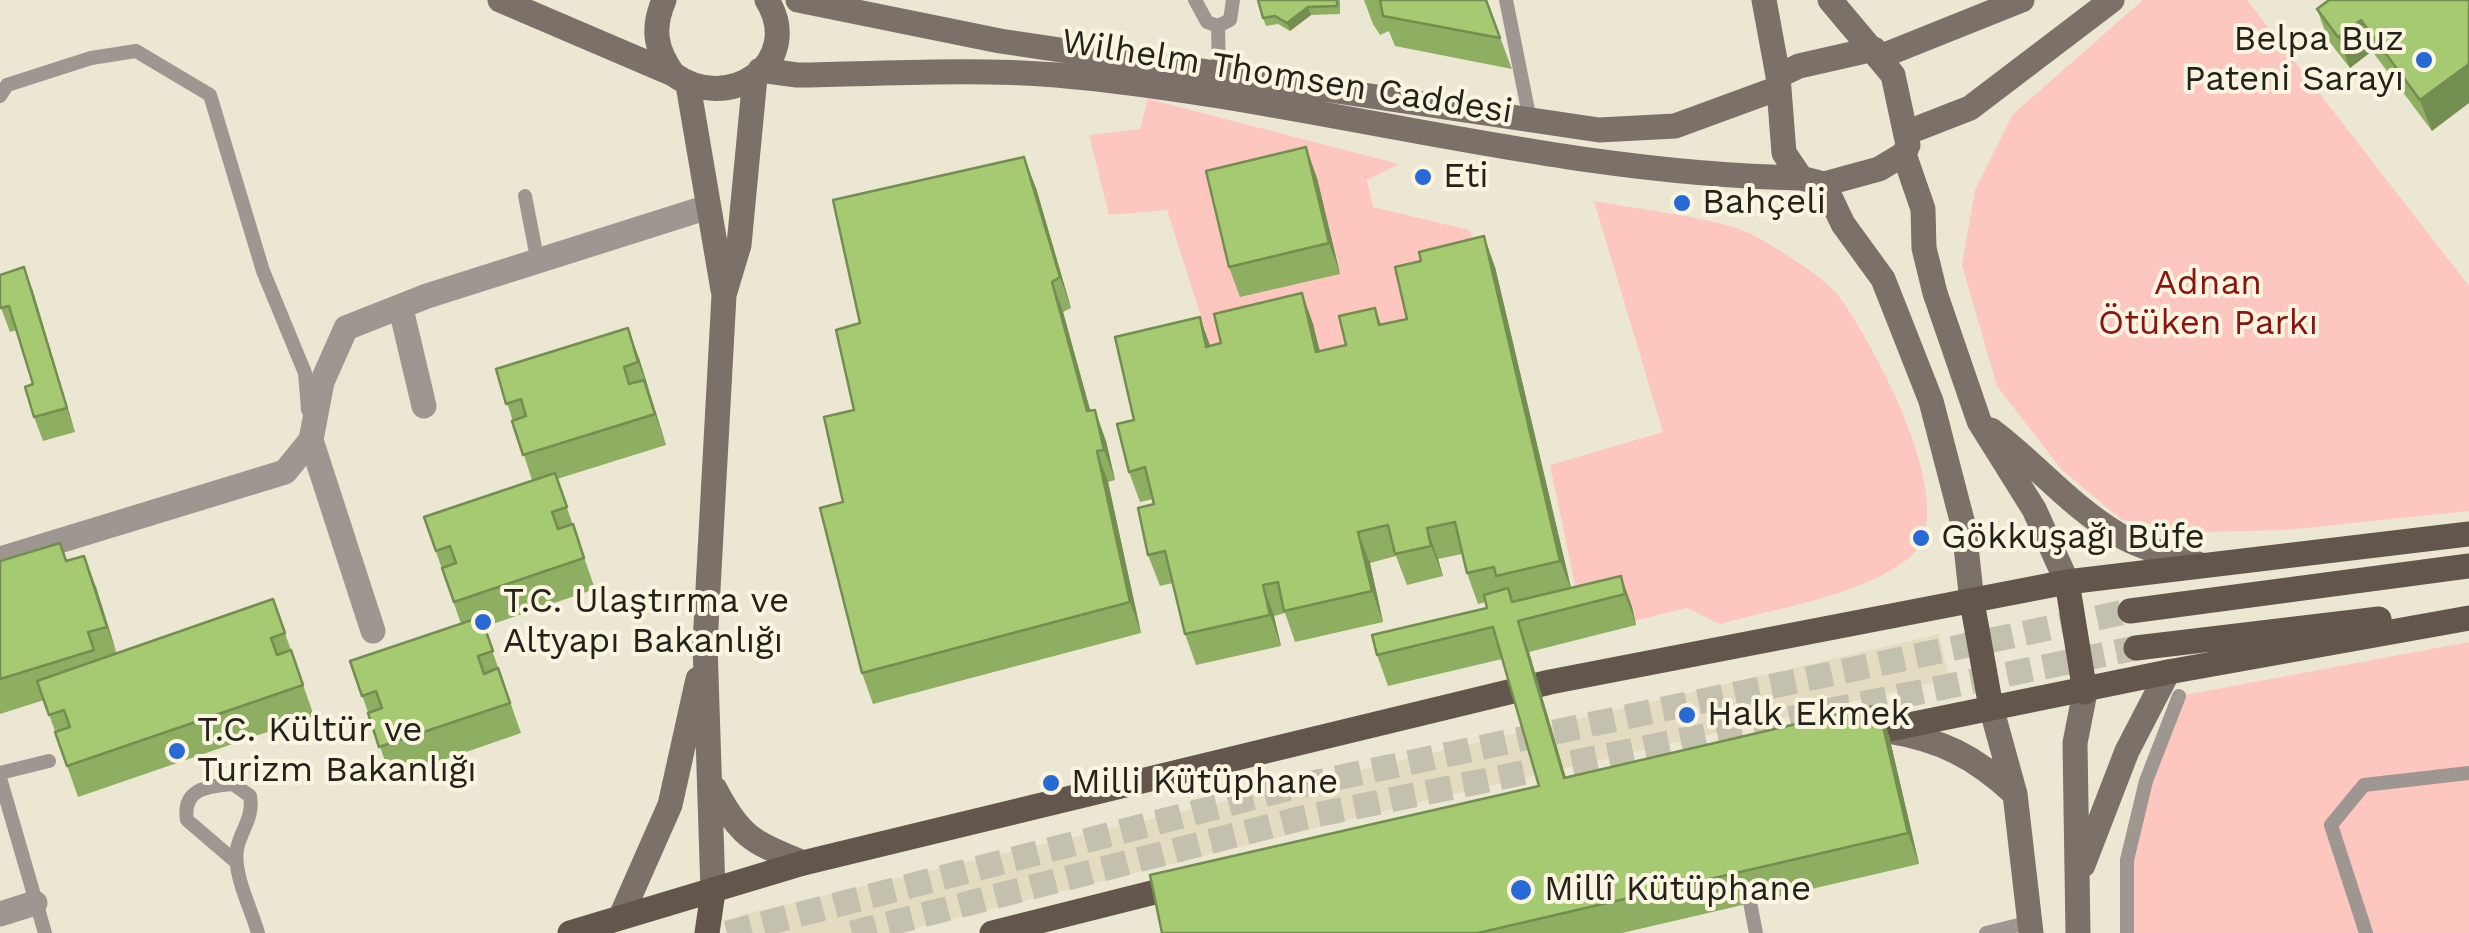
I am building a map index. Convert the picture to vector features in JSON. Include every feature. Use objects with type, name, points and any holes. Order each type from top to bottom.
[{"type":"main road","points":[[500,0],[681,80]]},
{"type":"main road","points":[[664,0],[656,40],[681,80],[724,294],[705,644],[712,784],[712,892],[707,933]]},
{"type":"main road","points":[[724,294],[739,245],[758,74],[774,46],[776,27],[767,0]]},
{"type":"main road","name":"Wilhelm Thomsen Caddesi","points":[[798,0],[1000,41],[1599,130],[1657,129],[1777,82]]},
{"type":"main road","points":[[1764,0],[1784,153],[1812,181],[1884,279],[1932,401],[1964,528],[1990,706],[2015,794],[2031,928]]},
{"type":"main road","points":[[1830,0],[1893,74],[1905,143],[1923,209],[1924,248],[1979,422],[2034,509],[2067,582],[2085,692],[2074,743],[2078,933]]},
{"type":"main road","points":[[1777,82],[1799,66],[1878,52],[2022,0]]},
{"type":"main road","points":[[1812,181],[1879,169],[1905,143],[1970,108],[2112,0]]},
{"type":"main road","name":"Wilhelm Thomsen Caddesi","points":[[681,80],[722,91],[758,74],[1056,75],[1391,125],[1645,170],[1812,181]]},
{"type":"main road","points":[[1979,422],[2036,463],[2101,524],[2124,538],[2201,565]]},
{"type":"main road","points":[[570,933],[618,925],[803,863],[1550,682],[2067,582],[2469,534]]},
{"type":"main road","points":[[2130,610],[2469,566]]},
{"type":"main road","points":[[2136,648],[2469,609]]},
{"type":"main road","points":[[1820,743],[1990,706],[2085,692],[2168,672],[2469,618]]},
{"type":"main road","points":[[618,925],[670,804],[705,644]]},
{"type":"main road","points":[[2077,879],[2127,750],[2168,672]]},
{"type":"main road","points":[[1884,730],[1928,738],[1955,748],[1980,762],[2015,794]]},
{"type":"main road","points":[[712,784],[734,825],[765,846],[803,863]]},
{"type":"main road","points":[[992,933],[1213,878]]},
{"type":"street","points":[[0,559],[285,472],[311,440],[322,382],[346,328],[427,296],[708,207]]},
{"type":"street","points":[[401,309],[424,406]]},
{"type":"street","points":[[311,440],[373,631]]},
{"type":"street","points":[[0,914],[36,904]]},
{"type":"lane","points":[[1195,0],[1207,22],[1218,26],[1230,20],[1233,0]]},
{"type":"lane","points":[[1506,0],[1530,120]]},
{"type":"lane","points":[[1218,26],[1219,73]]},
{"type":"lane","points":[[2,87],[90,58],[136,51],[210,95],[263,271],[305,374],[311,440]]},
{"type":"lane","points":[[525,196],[538,263]]},
{"type":"lane","points":[[2126,933],[2127,860],[2146,780],[2178,696]]},
{"type":"lane","points":[[46,933],[0,775],[49,761]]},
{"type":"lane","points":[[2366,933],[2331,825],[2364,785],[2469,773]]},
{"type":"lane","points":[[236,862],[187,820],[185,807],[191,794],[233,784],[250,796],[252,810],[238,844],[236,862],[258,933]]},
{"type":"lane","points":[[1744,868],[1756,933]]},
{"type":"lane","points":[[1736,897],[1751,905]]},
{"type":"lane","points":[[1986,933],[2031,928]]},
{"type":"shaded area","points":[[1939,634],[1949,679],[1416,803],[895,933],[745,933],[741,915]]},
{"type":"green space","name":"Adnan Ötüken Parkı","points":[[2143,0],[2247,0],[2469,286],[2469,511],[2286,530],[2206,532],[2122,520],[2061,469],[1997,386],[1962,265],[1975,190],[2013,114]]},
{"type":"green space","points":[[1148,99],[1399,164],[1367,180],[1373,207],[1469,230],[1487,269],[1418,349],[1327,383],[1313,325],[1211,348],[1167,210],[1109,215],[1089,135],[1140,129]]},
{"type":"green space","points":[[1594,201],[1738,229],[1797,262],[1838,295],[1891,387],[1921,468],[1927,505],[1924,536],[1908,559],[1842,592],[1720,624],[1687,608],[1585,633],[1550,465],[1663,432]]},
{"type":"green space","points":[[2469,642],[2469,933],[2127,933],[2127,860],[2179,696]]},
{"type":"building","points":[[1258,0],[1337,0],[1337,6],[1308,7],[1287,23],[1275,16],[1263,18]]},
{"type":"building","points":[[1380,0],[1486,0],[1500,38],[1383,16]]},
{"type":"building","name":"Belpa Buz Pateni Sarayı","points":[[2329,0],[2469,0],[2469,64],[2420,100],[2361,20],[2338,37],[2317,9]]},
{"type":"building","points":[[1306,147],[1329,243],[1229,267],[1206,171]]},
{"type":"building","points":[[1024,157],[1060,277],[1052,282],[1087,411],[1095,410],[1104,450],[1097,451],[1130,602],[862,673],[820,508],[843,502],[824,417],[854,410],[836,330],[860,323],[833,200]]},
{"type":"building","points":[[1484,236],[1560,561],[1496,576],[1494,567],[1467,573],[1455,522],[1427,528],[1431,546],[1395,554],[1388,525],[1358,532],[1372,591],[1284,611],[1278,582],[1263,585],[1270,615],[1185,634],[1165,551],[1148,555],[1138,508],[1154,504],[1145,467],[1129,472],[1117,424],[1134,420],[1115,337],[1200,317],[1206,347],[1221,343],[1214,314],[1302,293],[1316,352],[1346,345],[1339,316],[1375,308],[1379,325],[1407,319],[1395,267],[1421,261],[1419,252]]},
{"type":"building","points":[[24,267],[67,408],[34,417],[25,387],[33,384],[9,306],[0,305],[0,275]]},
{"type":"building","points":[[628,328],[638,362],[624,367],[629,384],[644,380],[655,414],[523,455],[512,421],[526,416],[521,399],[506,404],[496,369]]},
{"type":"building","points":[[555,473],[567,507],[552,512],[558,529],[573,524],[584,558],[454,602],[442,568],[456,563],[450,546],[436,551],[424,517]]},
{"type":"building","points":[[60,543],[66,561],[84,556],[107,627],[88,632],[94,650],[0,679],[0,561]]},
{"type":"building","points":[[1621,576],[1625,594],[1518,621],[1564,778],[1878,705],[1908,833],[1478,933],[1162,933],[1150,875],[1539,786],[1493,627],[1377,655],[1372,635],[1487,608],[1484,595],[1508,588],[1512,602]]},
{"type":"building","points":[[273,599],[285,633],[271,638],[277,655],[291,650],[303,685],[67,766],[55,732],[70,727],[64,710],[49,715],[37,681]]},
{"type":"building","points":[[481,617],[493,651],[478,656],[484,674],[498,668],[510,703],[379,747],[368,713],[382,708],[376,691],[362,696],[350,661]]},
{"type":"tunnel","points":[[727,933],[1298,786],[2130,611]]},
{"type":"tunnel","points":[[852,933],[1306,817],[2136,648]]},
{"type":"place","name":"Belpa Buz Pateni Sarayı","points":[[2424,60]]},
{"type":"place","name":"Eti","points":[[1423,177]]},
{"type":"place","name":"Bahçeli","points":[[1682,203]]},
{"type":"place","name":"Gökkuşağı Büfe","points":[[1921,538]]},
{"type":"place","name":"T.C. Ulaştırma ve Altyapı Bakanlığı","points":[[483,622]]},
{"type":"place","name":"Halk Ekmek","points":[[1687,715]]},
{"type":"place","name":"T.C. Kültür ve Turizm Bakanlığı","points":[[177,751]]},
{"type":"place","name":"Milli Kütüphane","points":[[1051,783]]},
{"type":"place","name":"Millî Kütüphane","points":[[1521,890]]}]
